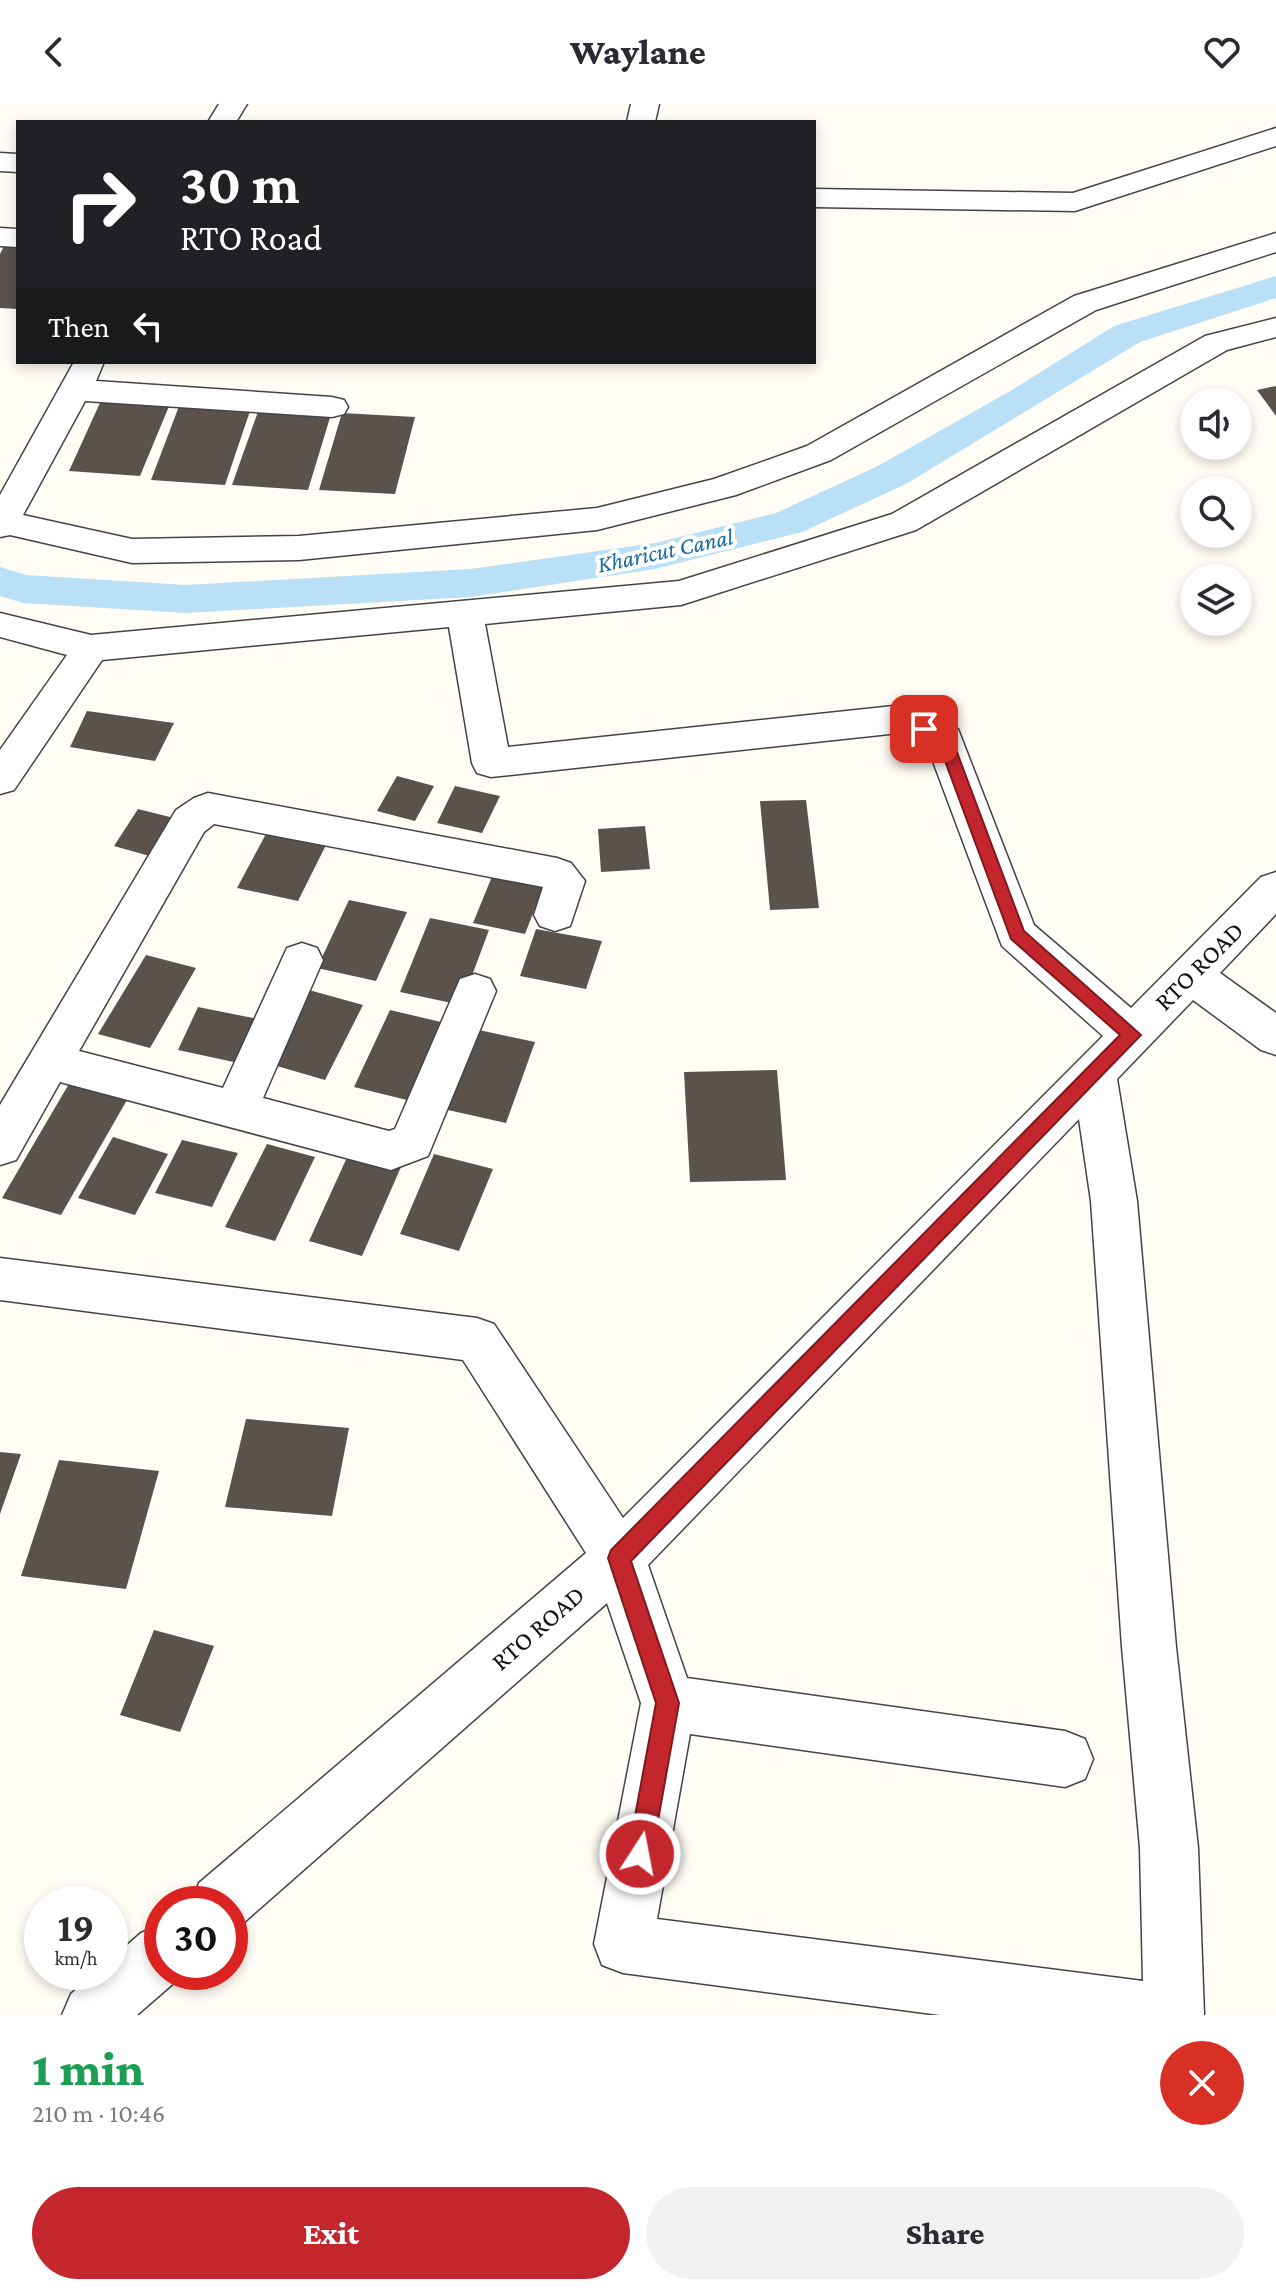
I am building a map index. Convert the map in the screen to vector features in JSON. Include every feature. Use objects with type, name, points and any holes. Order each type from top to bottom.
[{"type":"street","points":[[224,104],[233,104]]},
{"type":"street","points":[[816,198],[1075,202],[1276,137]]},
{"type":"street","points":[[332,407],[83,376],[1,523],[132,551],[299,548],[597,519],[724,487],[819,453],[1085,303],[1276,242]]},
{"type":"street","points":[[0,625],[91,648],[681,593],[904,522],[1216,343],[1276,327]]},
{"type":"street","points":[[465,613],[491,763],[903,719],[944,739],[1017,934],[1132,1035]]},
{"type":"street","points":[[0,780],[91,648]]},
{"type":"street","points":[[0,1146],[190,821],[208,808],[557,874],[565,881],[555,915]]},
{"type":"street","name":"RTO ROAD","points":[[241,1886],[619,1558],[1276,888]]},
{"type":"street","points":[[235,1110],[302,960]]},
{"type":"street","points":[[1191,975],[1276,1037]]},
{"type":"street","points":[[49,1061],[391,1151],[412,1142],[475,991]]},
{"type":"street","points":[[0,1279],[477,1340],[619,1558],[668,1703],[623,1944],[1172,2015],[1169,1848],[1149,1647],[1114,1201],[1094,1073]]},
{"type":"street","points":[[668,1703],[1065,1759]]},
{"type":"street","points":[[92,2015],[144,1970]]},
{"type":"building","points":[[5,244],[16,245],[16,309],[0,308],[0,254]]},
{"type":"building","points":[[1276,386],[1276,416],[1257,390]]},
{"type":"building","points":[[104,394],[172,399],[140,476],[69,471]]},
{"type":"building","points":[[181,401],[252,405],[225,485],[151,480]]},
{"type":"building","points":[[260,406],[332,411],[308,490],[232,485]]},
{"type":"building","points":[[342,413],[415,417],[395,494],[319,490]]},
{"type":"building","points":[[87,711],[174,723],[155,761],[70,747]]},
{"type":"building","points":[[397,776],[434,786],[415,821],[377,811]]},
{"type":"building","points":[[455,786],[500,796],[482,833],[437,823]]},
{"type":"building","points":[[806,800],[819,908],[770,910],[760,801]]},
{"type":"building","points":[[138,809],[178,819],[153,857],[114,846]]},
{"type":"building","points":[[645,826],[650,869],[601,872],[598,829]]},
{"type":"building","points":[[267,832],[326,845],[298,901],[237,888]]},
{"type":"building","points":[[493,874],[544,885],[525,934],[473,923]]},
{"type":"building","points":[[349,900],[407,912],[376,981],[317,968]]},
{"type":"building","points":[[430,918],[489,930],[461,1005],[400,992]]},
{"type":"building","points":[[536,929],[602,941],[586,989],[520,976]]},
{"type":"building","points":[[146,955],[196,968],[150,1048],[98,1034]]},
{"type":"building","points":[[309,990],[363,1005],[325,1080],[270,1064]]},
{"type":"building","points":[[198,1007],[263,1020],[243,1064],[178,1050]]},
{"type":"building","points":[[390,1010],[441,1022],[407,1100],[354,1087]]},
{"type":"building","points":[[479,1030],[535,1042],[506,1123],[448,1110]]},
{"type":"building","points":[[777,1070],[786,1180],[690,1182],[684,1072]]},
{"type":"building","points":[[73,1077],[131,1093],[61,1215],[2,1198]]},
{"type":"building","points":[[113,1137],[168,1154],[135,1215],[78,1198]]},
{"type":"building","points":[[182,1140],[238,1153],[212,1207],[155,1193]]},
{"type":"building","points":[[267,1144],[315,1157],[275,1241],[225,1227]]},
{"type":"building","points":[[349,1153],[401,1167],[362,1256],[309,1241]]},
{"type":"building","points":[[434,1154],[493,1169],[459,1251],[400,1234]]},
{"type":"building","points":[[246,1419],[349,1428],[332,1516],[225,1507]]},
{"type":"building","points":[[0,1452],[21,1454],[0,1514]]},
{"type":"building","points":[[59,1460],[159,1471],[126,1589],[21,1576]]},
{"type":"building","points":[[154,1630],[214,1646],[180,1732],[120,1715]]},
{"type":"waterway","name":"Kharicut Canal","points":[[0,581],[23,589],[186,599],[470,583],[655,556],[788,523],[892,475],[1025,398],[1127,334],[1276,287]]},
{"type":"route","points":[[640,1854],[668,1703],[619,1558],[1132,1035],[1017,934],[944,739],[924,729]]}]
